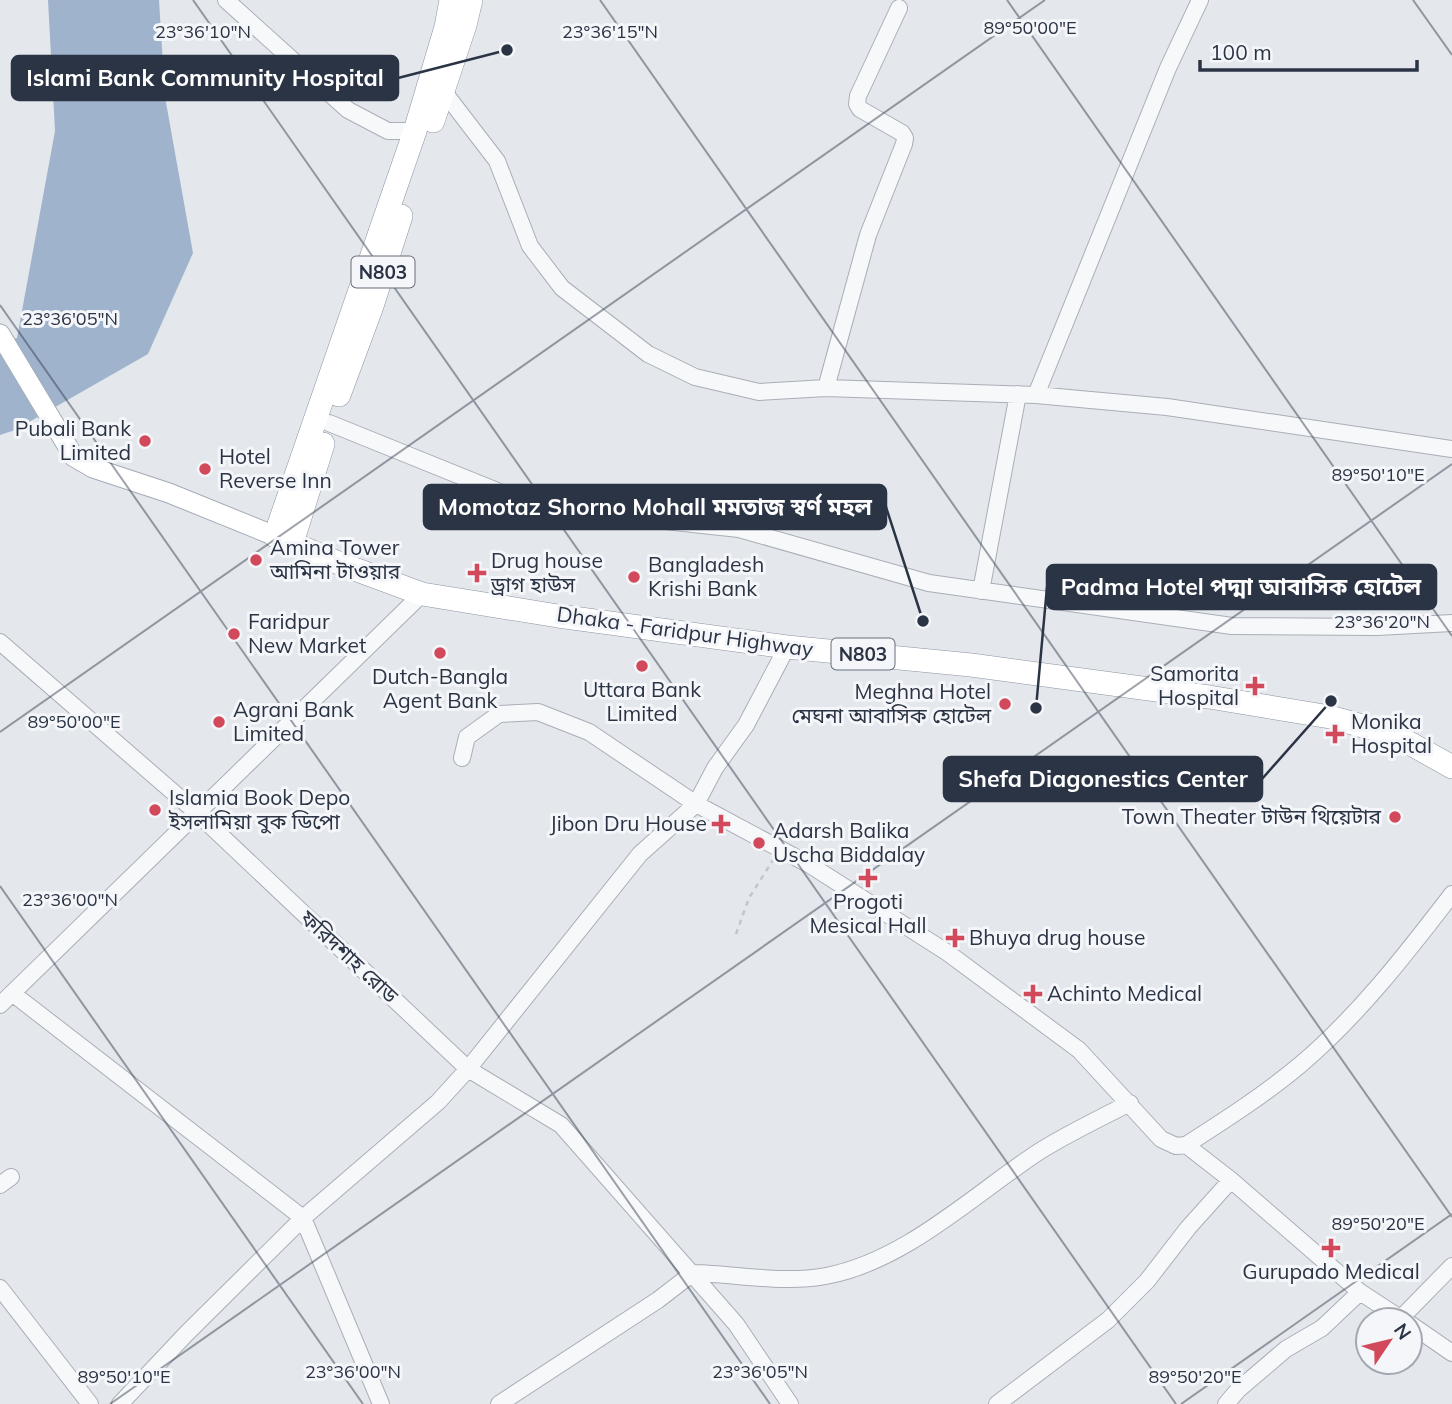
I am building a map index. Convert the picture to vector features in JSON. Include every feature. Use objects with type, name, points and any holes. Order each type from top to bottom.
[{"type":"highway","name":"N803","points":[[284,540],[415,131],[437,88],[451,0]]},
{"type":"highway","name":"N803","points":[[284,540],[372,306],[411,184],[437,88],[471,0]]},
{"type":"highway","name":"Dhaka - Faridpur Highway","points":[[284,540],[422,594],[558,616],[787,647],[971,665],[1209,697],[1330,717],[1395,735],[1452,767]]},
{"type":"main road","points":[[0,334],[74,457],[93,468],[169,493],[284,540]]},
{"type":"street","points":[[226,0],[348,110],[388,131],[415,131]]},
{"type":"street","points":[[1036,395],[1168,68],[1200,0]]},
{"type":"street","points":[[826,388],[868,235],[904,144],[902,133],[860,109],[857,103],[899,8]]},
{"type":"street","points":[[437,88],[497,161],[530,246],[562,288],[648,354],[695,377],[759,392],[826,388],[1018,394],[1167,407],[1452,449]]},
{"type":"street","points":[[981,591],[1018,394]]},
{"type":"street","points":[[329,423],[537,507],[739,529],[929,583],[1232,626],[1377,627],[1452,623]]},
{"type":"street","points":[[0,1005],[422,594]]},
{"type":"street","name":"ফরিদশাহ রোড","points":[[0,642],[196,812],[468,1069],[561,1125],[736,1324],[790,1404]]},
{"type":"street","points":[[120,1404],[303,1218],[438,1102],[468,1069],[640,854],[696,804],[715,768],[746,724],[787,647]]},
{"type":"street","points":[[462,758],[467,737],[499,714],[538,712],[589,732],[696,804],[810,865],[948,953],[1079,1050],[1161,1139],[1176,1146],[1186,1145],[1250,1104],[1301,1064],[1351,1016],[1452,894]]},
{"type":"street","points":[[12,993],[303,1218],[381,1404]]},
{"type":"street","points":[[499,1404],[657,1300],[693,1273],[759,1279],[825,1276],[882,1259],[1042,1150],[1130,1104]]},
{"type":"street","points":[[1186,1145],[1231,1180],[1360,1292],[1382,1306]]},
{"type":"street","points":[[1001,1403],[1108,1320],[1147,1281],[1188,1228],[1231,1180]]},
{"type":"street","points":[[1418,1306],[1452,1266]]},
{"type":"street","points":[[0,1288],[90,1404]]},
{"type":"street","points":[[1226,1404],[1238,1390],[1286,1349],[1322,1328],[1360,1292]]},
{"type":"street","points":[[1424,1334],[1452,1353]]},
{"type":"path","points":[[736,934],[749,898],[780,849]]},
{"type":"water","points":[[48,0],[159,0],[165,97],[193,253],[148,354],[15,430],[0,435],[0,344],[17,338],[55,131]]},
{"type":"place","name":"Islami Bank Community Hospital","points":[[507,50]]},
{"type":"place","name":"Pubali Bank Limited","points":[[145,441]]},
{"type":"place","name":"Hotel Reverse Inn","points":[[205,469]]},
{"type":"place","name":"Amina Tower আমিনা টাওয়ার","points":[[256,560]]},
{"type":"place","name":"Drug house ড্রাগ হাউস","points":[[477,573]]},
{"type":"place","name":"Bangladesh Krishi Bank","points":[[634,577]]},
{"type":"place","name":"Momotaz Shorno Mohall মমতাজ স্বর্ণ মহল","points":[[923,621]]},
{"type":"place","name":"Faridpur New Market","points":[[234,634]]},
{"type":"place","name":"Dutch-Bangla Agent Bank","points":[[440,653]]},
{"type":"place","name":"Uttara Bank Limited","points":[[642,666]]},
{"type":"place","name":"Samorita Hospital","points":[[1255,686]]},
{"type":"place","name":"Shefa Diagonestics Center","points":[[1331,701]]},
{"type":"place","name":"Meghna Hotel মেঘনা আবাসিক হোটেল","points":[[1005,704]]},
{"type":"place","name":"Padma Hotel পদ্মা আবাসিক হোটেল","points":[[1036,708]]},
{"type":"place","name":"Agrani Bank Limited","points":[[219,722]]},
{"type":"place","name":"Monika Hospital","points":[[1335,734]]},
{"type":"place","name":"Islamia Book Depo ইসলামিয়া বুক ডিপো","points":[[155,810]]},
{"type":"place","name":"Town Theater টাউন থিয়েটার","points":[[1395,817]]},
{"type":"place","name":"Jibon Dru House","points":[[721,824]]},
{"type":"place","name":"Adarsh Balika Uscha Biddalay","points":[[759,843]]},
{"type":"place","name":"Progoti Mesical Hall","points":[[868,878]]},
{"type":"place","name":"Bhuya drug house","points":[[955,938]]},
{"type":"place","name":"Achinto Medical","points":[[1033,994]]},
{"type":"place","name":"Gurupado Medical","points":[[1331,1248]]}]
